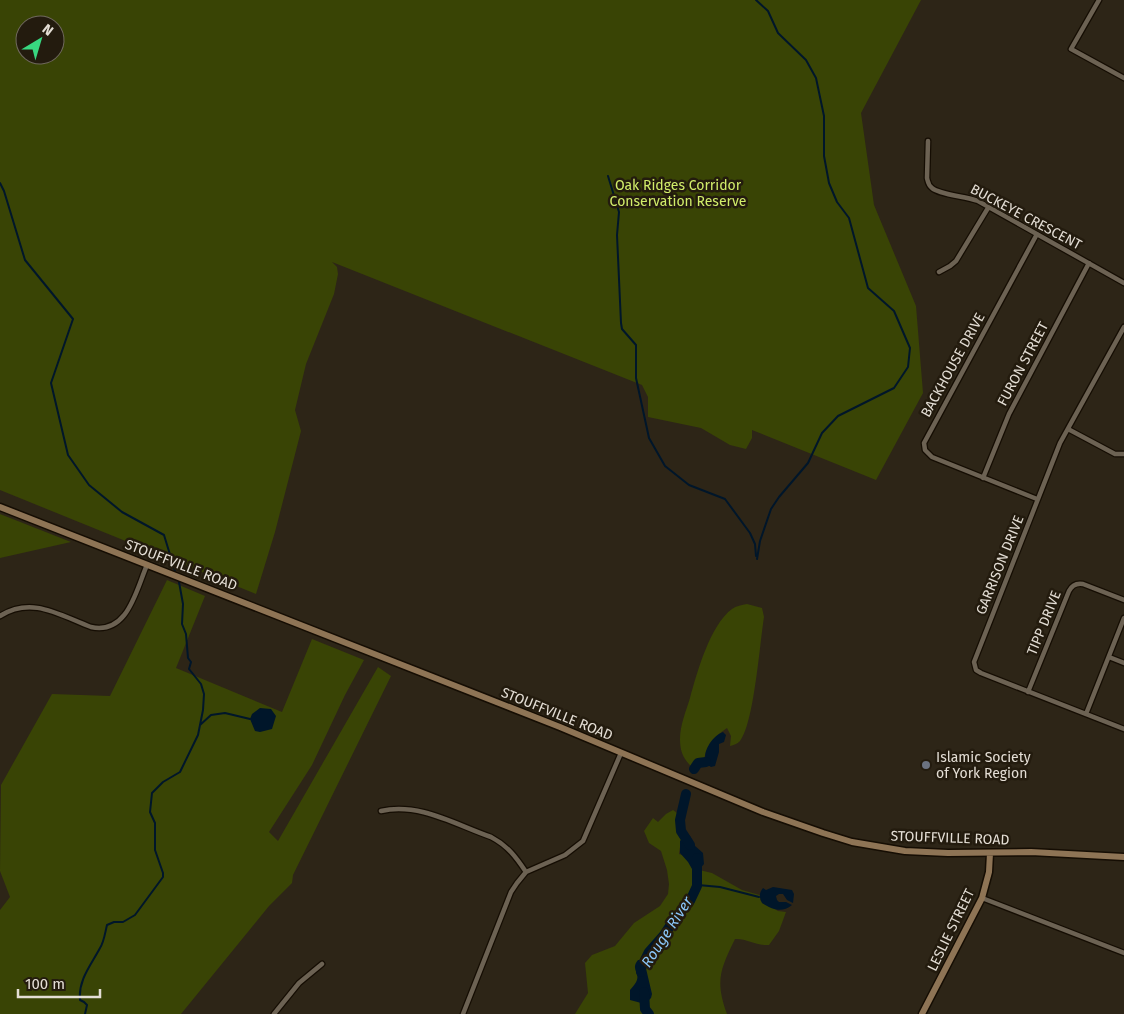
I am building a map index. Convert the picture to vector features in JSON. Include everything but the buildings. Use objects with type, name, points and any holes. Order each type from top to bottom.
[{"type":"main road","name":"STOUFFVILLE ROAD","points":[[0,507],[621,753],[792,823],[852,842],[905,851],[1031,852],[1124,857]]},
{"type":"main road","name":"LESLIE STREET","points":[[922,1014],[982,898],[989,872],[990,853]]},
{"type":"street","points":[[1099,0],[1071,49],[1124,77]]},
{"type":"street","name":"BUCKEYE CRESCENT","points":[[928,140],[927,178],[930,187],[940,192],[968,197],[1124,283]]},
{"type":"street","points":[[939,272],[956,261],[988,208]]},
{"type":"street","name":"BACKHOUSE DRIVE","points":[[983,478],[932,457],[926,450],[924,443],[1037,234]]},
{"type":"street","name":"FURON STREET","points":[[983,478],[1009,414],[1089,263]]},
{"type":"street","name":"GARRISON DRIVE","points":[[1124,327],[1057,450],[974,662],[975,668],[980,673],[1124,728]]},
{"type":"street","points":[[1068,429],[1115,454],[1124,454]]},
{"type":"street","points":[[983,478],[1038,499]]},
{"type":"street","points":[[0,616],[16,608],[25,606],[36,607],[90,627],[100,629],[106,627],[124,616],[146,565]]},
{"type":"street","name":"TIPP DRIVE","points":[[1028,692],[1071,588],[1076,584],[1083,584],[1124,600]]},
{"type":"street","points":[[1086,714],[1124,618]]},
{"type":"street","points":[[1109,656],[1124,663]]},
{"type":"street","points":[[463,1014],[511,892],[526,872],[565,855],[583,841],[621,753]]},
{"type":"street","points":[[381,811],[410,808],[491,837],[509,848],[526,872]]},
{"type":"street","points":[[982,898],[1124,953]]},
{"type":"street","points":[[274,1014],[299,983],[322,964]]},
{"type":"green space","name":"Oak Ridges Corridor Conservation Reserve","points":[[0,0],[921,0],[861,113],[874,205],[916,306],[923,393],[876,480],[752,430],[752,438],[746,449],[730,445],[701,428],[648,417],[648,397],[642,385],[332,262],[337,267],[338,274],[334,294],[306,364],[295,410],[301,431],[275,532],[256,594],[0,490]]},
{"type":"green space","points":[[0,514],[71,542],[0,558]]},
{"type":"green space","points":[[167,580],[205,596],[176,668],[282,712],[312,639],[364,660],[312,765],[269,832],[278,841],[378,667],[391,676],[293,875],[292,883],[269,906],[181,1014],[0,1014],[0,910],[10,897],[0,871],[1,785],[52,694],[110,696]]},
{"type":"green space","points":[[747,604],[762,608],[764,617],[753,701],[745,732],[740,741],[730,746],[731,736],[727,728],[710,744],[703,765],[692,767],[686,761],[681,751],[680,734],[705,650],[724,616],[734,608]]},
{"type":"green space","points":[[673,810],[681,816],[682,833],[679,854],[688,857],[695,869],[712,873],[742,890],[763,896],[760,900],[778,911],[786,912],[779,931],[769,945],[735,939],[723,968],[720,984],[727,1014],[575,1014],[588,993],[585,963],[592,955],[615,946],[634,923],[660,906],[668,894],[667,870],[661,851],[649,843],[644,831],[653,818],[658,822]]},
{"type":"water","points":[[260,708],[271,709],[276,716],[272,729],[260,732],[255,731],[250,719],[252,714]]},
{"type":"water","points":[[723,732],[726,735],[724,742],[719,744],[715,766],[711,767],[705,759],[705,753],[714,738]]},
{"type":"water","points":[[686,834],[690,836],[694,845],[703,853],[704,864],[698,871],[692,869],[680,853],[680,841]]},
{"type":"water","points":[[773,887],[792,890],[794,894],[793,903],[787,900],[783,894],[776,896],[779,902],[786,902],[792,905],[785,909],[777,910],[762,903],[760,895],[763,888],[766,890]]},
{"type":"water","points":[[638,960],[644,960],[652,994],[645,1004],[630,1000],[630,990],[637,980],[635,964]]},
{"type":"waterway","points":[[756,0],[768,11],[778,33],[806,60],[816,78],[824,116],[824,156],[829,183],[837,202],[849,218],[868,288],[894,311],[910,348],[908,367],[894,388],[838,416],[822,433],[808,463],[771,509],[760,541],[757,559]]},
{"type":"waterway","points":[[608,176],[619,212],[617,235],[621,323],[622,329],[636,345],[636,378],[649,438],[665,466],[689,485],[725,499],[750,533],[755,544],[756,556]]},
{"type":"waterway","points":[[0,183],[25,260],[73,319],[51,383],[68,455],[89,485],[122,512],[164,535],[175,571]]},
{"type":"waterway","points":[[85,1014],[87,1005],[80,1000],[81,986],[102,943],[107,925],[114,922],[123,922],[135,915],[163,877],[155,850],[155,823],[150,812],[152,793],[163,782],[180,772],[198,735],[204,694],[201,684],[189,669],[191,662],[188,658],[186,634],[182,624],[183,604],[179,582]]},
{"type":"waterway","points":[[200,725],[211,715],[225,713],[250,719]]},
{"type":"waterway","name":"Rouge River","points":[[694,769],[698,763],[706,762]]},
{"type":"waterway","name":"Rouge River","points":[[686,794],[680,820],[681,831],[690,845]]},
{"type":"waterway","name":"Rouge River","points":[[641,972],[649,952],[690,901],[697,886],[697,858]]},
{"type":"waterway","points":[[698,885],[720,887],[759,897]]},
{"type":"waterway","name":"Rouge River","points":[[644,992],[645,1009],[649,1014]]},
{"type":"place","name":"Islamic Society of York Region","points":[[926,765]]}]
